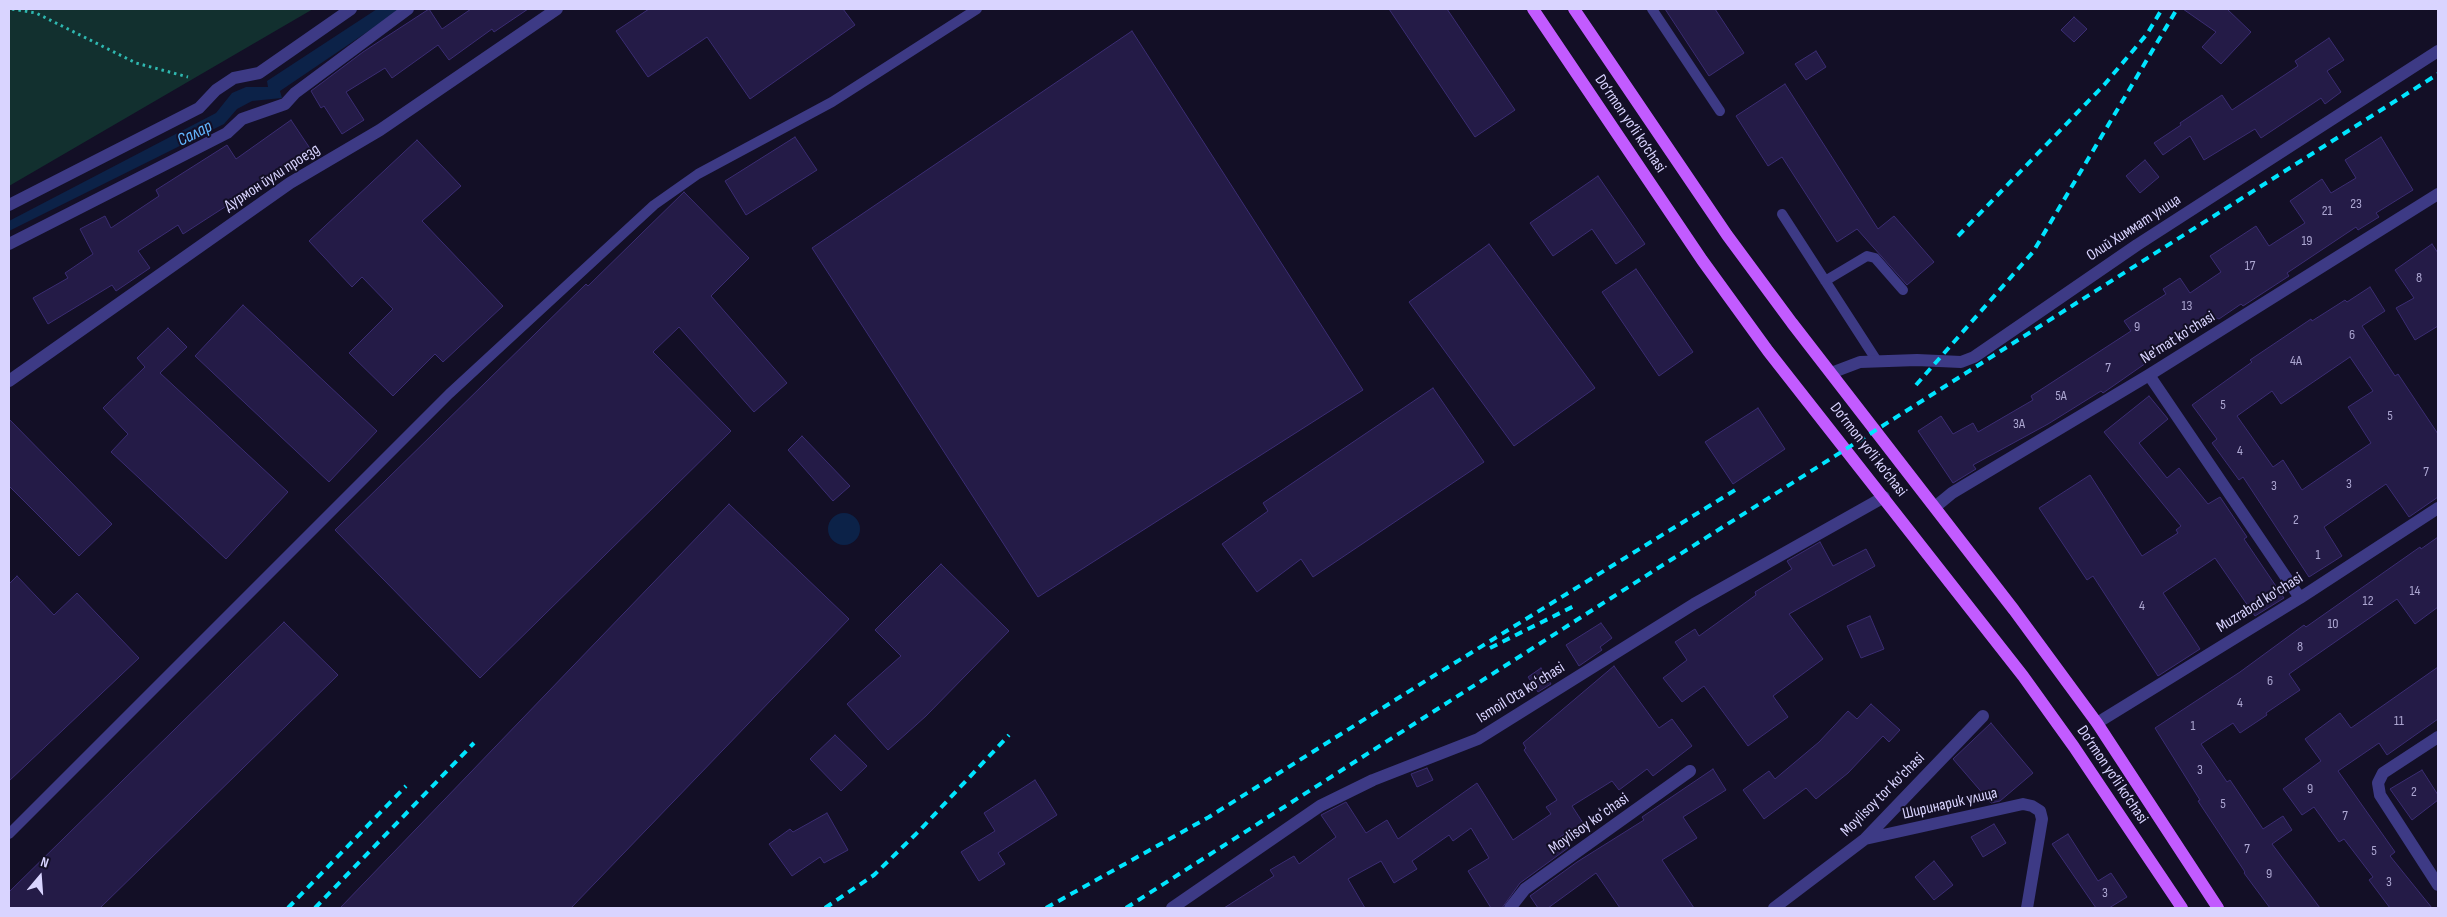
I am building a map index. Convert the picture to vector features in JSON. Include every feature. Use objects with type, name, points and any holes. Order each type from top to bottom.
[{"type":"main road","name":"Do‘rmon yo‘li ko‘chasi","points":[[1533,9],[1702,260],[1768,351],[1884,497],[2074,747],[2182,908]]},
{"type":"main road","name":"Do‘rmon yo‘li ko‘chasi","points":[[1574,9],[1727,235],[2014,610],[2097,723],[2218,908]]},
{"type":"street","points":[[9,205],[199,108],[216,90],[234,78],[260,73],[351,9]]},
{"type":"street","points":[[9,244],[227,133],[242,119],[286,104],[295,93],[408,9]]},
{"type":"street","name":"Дурмон йули проезд","points":[[9,381],[290,183],[380,130],[557,9]]},
{"type":"street","name":"Олий Химмат улица","points":[[1831,373],[1860,362],[1961,362],[1974,357],[2137,245],[2438,51]]},
{"type":"street","name":"Ne'mat ko'chasi","points":[[1935,507],[1952,493],[2149,375],[2438,194]]},
{"type":"street","points":[[2149,375],[2300,598]]},
{"type":"street","name":"Ismoil Ota koʻchasi","points":[[1172,908],[1320,806],[1373,780],[1478,739],[1694,604],[1884,497]]},
{"type":"street","name":"Muzrabod ko'chasi","points":[[2097,723],[2300,598],[2438,508]]},
{"type":"street","name":"Moylisoy tor ko'chasi","points":[[1774,908],[1865,839],[1983,716]]},
{"type":"street","points":[[2438,737],[2383,773],[2378,783],[2380,795],[2438,885]]},
{"type":"street","name":"Moylisoy koʻchasi","points":[[1510,908],[1525,889],[1690,771]]},
{"type":"street","name":"Ширинарик улица","points":[[1865,839],[2023,804],[2032,806],[2040,811],[2042,819],[2027,908]]},
{"type":"lane","points":[[9,834],[449,394],[654,205],[698,174],[832,102],[977,9]]},
{"type":"lane","points":[[1652,9],[1720,111]]},
{"type":"lane","points":[[1782,214],[1878,361]]},
{"type":"lane","points":[[1825,281],[1867,256],[1875,258],[1904,290]]},
{"type":"path","points":[[12,9],[36,13],[136,64],[188,77]]},
{"type":"green space","points":[[9,9],[313,9],[9,186]]},
{"type":"water","name":"Салар","points":[[377,9],[401,9],[280,91],[282,98],[252,101],[237,109],[224,124],[9,231],[9,221],[216,113],[232,93],[246,87],[268,87],[267,81]]},
{"type":"water","points":[[844,513],[855,518],[860,529],[855,540],[844,545],[833,540],[828,529],[833,518]]},
{"type":"building","points":[[429,9],[442,29],[471,9],[528,9],[494,32],[492,29],[449,60],[438,45],[392,78],[385,68],[346,92],[364,120],[342,134],[324,106],[321,108],[311,91],[363,52]]},
{"type":"building","points":[[649,9],[843,9],[855,25],[750,99],[707,37],[648,77],[616,31]]},
{"type":"building","points":[[1389,9],[1447,9],[1515,110],[1475,137]]},
{"type":"building","points":[[1665,9],[1715,9],[1744,53],[1709,76]]},
{"type":"building","points":[[2183,9],[2227,9],[2251,32],[2221,64],[2202,47],[2216,32]]},
{"type":"building","points":[[2074,17],[2087,29],[2074,42],[2061,30]]},
{"type":"building","points":[[1132,31],[1363,390],[1038,597],[812,248]]},
{"type":"building","points":[[2329,38],[2344,60],[2327,71],[2341,92],[2325,104],[2321,98],[2261,138],[2255,129],[2204,160],[2190,136],[2163,155],[2154,143],[2222,95],[2232,110],[2298,66],[2295,61]]},
{"type":"building","points":[[1816,51],[1826,67],[1806,80],[1795,64]]},
{"type":"building","points":[[1785,84],[1878,229],[1894,216],[1934,262],[1907,285],[1857,229],[1837,242],[1782,157],[1768,166],[1736,116]]},
{"type":"building","points":[[291,120],[313,153],[265,187],[262,183],[183,234],[178,225],[138,251],[150,268],[116,291],[112,285],[48,324],[33,298],[68,278],[65,273],[93,254],[80,229],[105,216],[111,228],[159,196],[156,190],[227,145],[236,159]]},
{"type":"building","points":[[795,137],[817,170],[746,215],[725,181]]},
{"type":"building","points":[[2381,137],[2413,190],[2376,213],[2379,217],[2358,230],[2356,227],[2287,273],[2289,276],[2243,306],[2241,304],[2194,334],[2192,331],[2103,393],[2101,391],[2048,424],[1973,465],[1976,469],[1953,483],[1918,431],[1941,416],[1953,434],[1973,423],[1978,432],[2033,400],[2031,396],[2131,331],[2124,321],[2166,294],[2163,289],[2180,278],[2190,293],[2221,272],[2210,256],[2256,226],[2269,246],[2305,223],[2290,201],[2322,179],[2331,193],[2356,178],[2345,160]]},
{"type":"building","points":[[417,140],[461,186],[422,221],[503,306],[443,362],[435,354],[393,396],[349,353],[393,309],[362,277],[352,287],[309,241]]},
{"type":"building","points":[[2145,160],[2159,177],[2140,193],[2126,176]]},
{"type":"building","points":[[1598,176],[1645,244],[1616,264],[1592,229],[1553,256],[1530,223]]},
{"type":"building","points":[[684,192],[749,258],[711,296],[787,383],[754,412],[679,327],[653,352],[731,431],[480,678],[335,530],[586,284],[588,286]]},
{"type":"building","points":[[1489,244],[1595,388],[1514,446],[1409,302]]},
{"type":"building","points":[[2432,244],[2438,253],[2438,326],[2415,340],[2396,308],[2414,298],[2395,270]]},
{"type":"building","points":[[1636,269],[1693,352],[1659,376],[1602,292]]},
{"type":"building","points":[[2370,287],[2385,311],[2362,326],[2395,376],[2398,374],[2438,434],[2438,497],[2409,517],[2386,484],[2324,527],[2342,556],[2309,577],[2243,477],[2239,480],[2212,443],[2217,439],[2192,405],[2252,362],[2250,360],[2311,319],[2312,321],[2345,300],[2347,302]],"holes":[[[2350,357],[2373,391],[2348,407],[2371,443],[2302,490],[2283,460],[2273,467],[2237,416],[2272,391],[2281,404]]]},
{"type":"building","points":[[243,305],[377,431],[329,482],[195,356]]},
{"type":"building","points":[[168,328],[187,347],[160,373],[288,492],[226,559],[111,452],[128,434],[103,408],[145,367],[137,358]]},
{"type":"building","points":[[1433,388],[1484,462],[1313,577],[1301,559],[1257,592],[1222,544],[1268,511],[1263,503]]},
{"type":"building","points":[[2149,396],[2168,419],[2139,443],[2167,478],[2179,468],[2208,504],[2220,497],[2247,537],[2244,539],[2284,598],[2255,616],[2215,558],[2163,593],[2200,649],[2158,676],[2093,576],[2087,580],[2039,508],[2090,475],[2142,556],[2178,533],[2176,530],[2181,526],[2104,432]]},
{"type":"building","points":[[1758,408],[1785,449],[1733,484],[1705,442]]},
{"type":"building","points":[[9,419],[112,524],[79,556],[9,486]]},
{"type":"building","points":[[802,436],[850,486],[833,501],[788,450]]},
{"type":"building","points":[[729,504],[849,619],[571,908],[340,908]]},
{"type":"building","points":[[2438,537],[2438,607],[2415,624],[2397,599],[2289,674],[2300,690],[2266,713],[2267,715],[2240,733],[2233,723],[2201,744],[2227,782],[2230,780],[2263,829],[2283,816],[2292,830],[2272,844],[2320,908],[2270,908],[2244,873],[2198,801],[2200,800],[2155,728],[2240,672],[2304,625],[2306,627],[2420,547],[2421,549]]},
{"type":"building","points":[[1820,542],[1833,566],[1866,549],[1875,566],[1789,614],[1823,659],[1773,696],[1788,717],[1748,746],[1704,686],[1682,702],[1663,678],[1687,660],[1675,642],[1695,629],[1699,636],[1756,595],[1755,592],[1792,569],[1787,561]]},
{"type":"building","points":[[941,564],[1009,631],[926,716],[888,750],[847,704],[901,656],[875,630]]},
{"type":"building","points":[[17,576],[54,615],[77,593],[139,658],[9,781],[9,584]]},
{"type":"building","points":[[1870,616],[1884,649],[1861,658],[1847,626]]},
{"type":"building","points":[[284,622],[338,675],[100,908],[9,908],[9,892]]},
{"type":"building","points":[[1601,623],[1612,638],[1600,647],[1602,650],[1579,666],[1566,645]]},
{"type":"building","points":[[1614,666],[1659,728],[1672,719],[1692,746],[1653,776],[1647,769],[1619,790],[1612,781],[1572,806],[1583,823],[1560,837],[1568,848],[1520,883],[1502,908],[1491,908],[1468,871],[1489,858],[1471,828],[1453,841],[1449,835],[1412,861],[1417,869],[1394,883],[1381,861],[1348,879],[1365,908],[1224,908],[1274,876],[1270,870],[1294,856],[1299,864],[1336,837],[1321,815],[1346,802],[1366,833],[1387,820],[1398,839],[1477,783],[1513,840],[1551,814],[1546,807],[1557,800],[1524,750],[1526,748],[1523,743]]},
{"type":"building","points":[[2438,667],[2438,719],[2387,755],[2379,743],[2338,771],[2395,852],[2390,856],[2432,908],[2390,908],[2369,880],[2373,877],[2344,839],[2339,842],[2314,807],[2302,815],[2283,789],[2321,761],[2305,739],[2340,713],[2351,728]]},
{"type":"building","points":[[1541,668],[1551,684],[1538,692],[1528,677]]},
{"type":"building","points":[[1871,704],[1900,730],[1889,742],[1883,736],[1848,773],[1816,799],[1806,788],[1764,819],[1743,790],[1769,771],[1775,779],[1819,742],[1848,711],[1857,719]]},
{"type":"building","points":[[1991,723],[2033,773],[2000,801],[1991,803],[1953,759]]},
{"type":"building","points":[[835,735],[867,766],[841,791],[810,759]]},
{"type":"building","points":[[1427,768],[1433,780],[1417,787],[1411,774]]},
{"type":"building","points":[[1713,769],[1726,790],[1683,817],[1697,838],[1662,860],[1694,908],[1620,908],[1596,873],[1548,908],[1538,908],[1530,896],[1577,862],[1644,820],[1642,817]]},
{"type":"building","points":[[2422,770],[2438,795],[2438,800],[2412,820],[2390,789]]},
{"type":"building","points":[[1035,780],[1057,815],[998,853],[1005,864],[979,881],[961,852],[995,831],[984,813]]},
{"type":"building","points":[[827,813],[848,850],[824,863],[820,857],[792,876],[769,844],[790,829],[793,832]]},
{"type":"building","points":[[1994,824],[2006,843],[1983,857],[1971,837]]},
{"type":"building","points":[[2068,834],[2098,881],[2111,873],[2127,897],[2109,908],[2096,908],[2052,844]]},
{"type":"building","points":[[1934,861],[1953,885],[1934,900],[1915,877]]},
{"type":"railway","points":[[1958,236],[2104,85],[2147,34],[2162,9]]},
{"type":"railway","points":[[1916,385],[2033,252],[2177,9]]},
{"type":"railway","points":[[1126,908],[2438,74]]},
{"type":"railway","points":[[1046,908],[1209,817],[1740,487]]},
{"type":"railway","points":[[1490,648],[1576,605]]},
{"type":"railway","points":[[825,908],[874,875],[919,831],[1009,735]]},
{"type":"railway","points":[[315,908],[474,743]]},
{"type":"railway","points":[[288,908],[406,786]]}]
